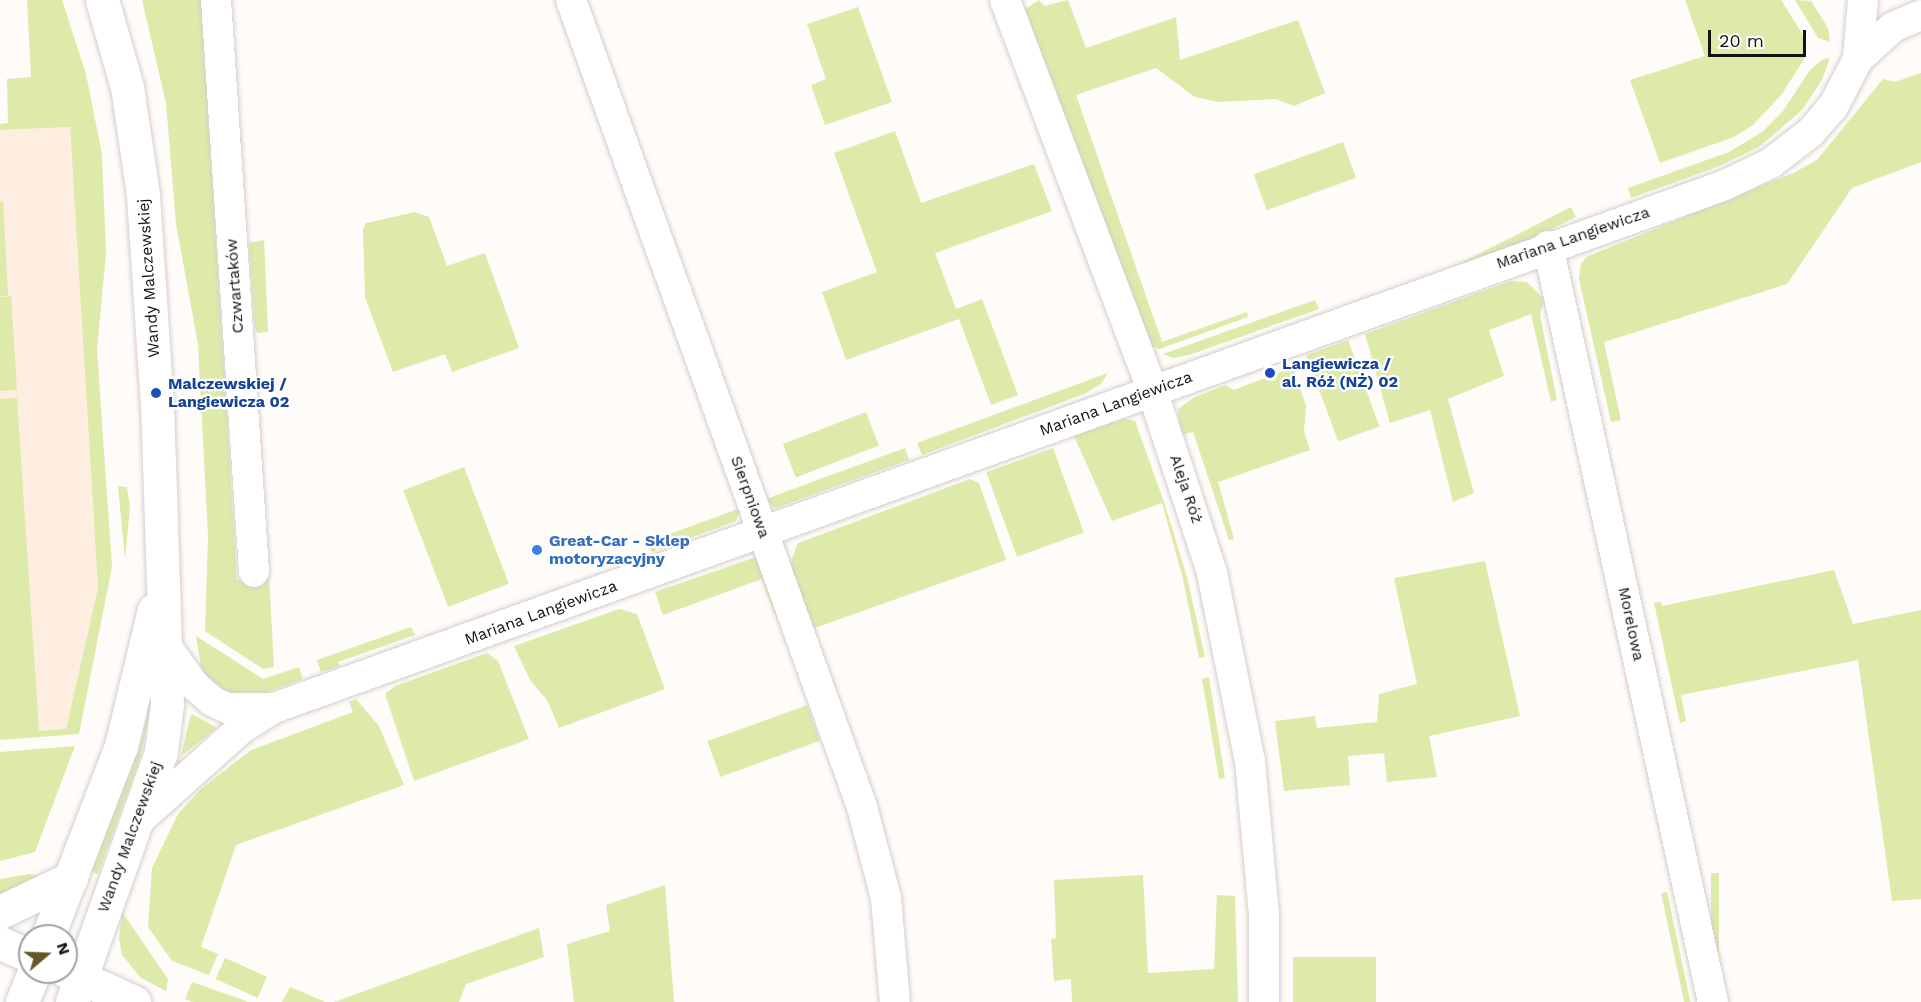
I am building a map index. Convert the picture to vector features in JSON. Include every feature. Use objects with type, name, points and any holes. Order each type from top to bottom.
[{"type":"main road","name":"Wandy Malczewskiej","points":[[78,972],[139,820],[165,729],[166,646],[152,300],[141,173],[127,87],[102,0]]},
{"type":"main road","name":"Wandy Malczewskiej","points":[[53,924],[121,746],[163,561]]},
{"type":"main road","points":[[0,912],[71,878]]},
{"type":"main road","points":[[0,943],[18,951]]},
{"type":"main road","points":[[22,1002],[29,984]]},
{"type":"main road","points":[[73,984],[134,1002]]},
{"type":"street","name":"Czwartaków","points":[[216,0],[254,572]]},
{"type":"street","name":"Sierpniowa","points":[[571,0],[878,857],[886,898],[895,1002]]},
{"type":"street","name":"Aleja Róż","points":[[1005,0],[1152,390],[1212,573],[1244,717],[1259,845],[1264,1002]]},
{"type":"street","name":"Mariana Langiewicza","points":[[139,820],[242,728],[274,708],[763,534],[1548,246],[1725,185],[1771,163],[1810,133],[1833,107],[1858,59],[1863,0]]},
{"type":"street","points":[[1899,0],[1921,6]]},
{"type":"street","points":[[1858,59],[1893,27],[1921,15]]},
{"type":"street","name":"Morelowa","points":[[1548,246],[1713,1002]]},
{"type":"street","name":"Mariana Langiewicza","points":[[166,646],[195,686],[212,701],[227,708],[274,708]]},
{"type":"shaded area","points":[[70,127],[98,588],[66,729],[0,734],[0,130]]},
{"type":"green space","points":[[27,0],[62,0],[86,74],[102,154],[106,253],[97,350],[112,567],[79,734],[0,740],[0,399],[17,398],[39,731],[66,729],[98,588],[70,127],[0,130],[0,124],[8,123],[7,79],[31,77]]},
{"type":"green space","points":[[142,0],[201,0],[237,580],[269,576],[274,667],[263,669],[205,631],[208,537],[198,344],[176,224],[166,103]]},
{"type":"green space","points":[[1039,0],[1045,6],[1068,0],[1086,48],[1176,17],[1180,60],[1298,20],[1325,93],[1294,106],[1275,99],[1219,102],[1195,97],[1156,68],[1076,95],[1162,342],[1247,312],[1248,317],[1159,349],[1149,345],[1025,9]]},
{"type":"green space","points":[[1685,0],[1781,0],[1805,38],[1806,56],[1782,94],[1753,125],[1734,137],[1660,163],[1630,80],[1705,56]]},
{"type":"green space","points":[[1795,0],[1811,1],[1828,28],[1830,42],[1818,38]]},
{"type":"green space","points":[[858,7],[892,102],[825,125],[811,85],[826,79],[807,24]]},
{"type":"green space","points":[[1830,58],[1822,80],[1802,110],[1759,147],[1717,167],[1631,198],[1628,188],[1729,152],[1762,132],[1783,111],[1810,70],[1823,59]]},
{"type":"green space","points":[[1921,73],[1921,162],[1852,188],[1787,284],[1604,342],[1621,420],[1611,422],[1579,279],[1581,264],[1586,257],[1793,173],[1817,160],[1883,79],[1895,82]]},
{"type":"green space","points":[[895,131],[921,203],[1034,164],[1052,211],[935,253],[956,309],[982,299],[1018,395],[991,405],[959,319],[846,360],[822,292],[877,272],[834,153]]},
{"type":"green space","points":[[1343,142],[1356,178],[1267,210],[1254,174]]},
{"type":"green space","points":[[0,201],[3,201],[8,296],[0,296]]},
{"type":"green space","points":[[1571,207],[1576,217],[1455,279],[1450,269]]},
{"type":"green space","points":[[415,212],[429,217],[447,266],[485,253],[519,348],[452,372],[445,354],[393,372],[365,297],[363,229],[366,223]]},
{"type":"green space","points":[[264,240],[268,332],[258,333],[255,329],[249,243]]},
{"type":"green space","points":[[1511,281],[1527,282],[1544,299],[1540,315],[1557,400],[1551,402],[1531,314],[1489,330],[1504,376],[1448,399],[1474,493],[1453,502],[1430,410],[1390,423],[1365,334]]},
{"type":"green space","points":[[11,296],[17,390],[0,391],[0,297]]},
{"type":"green space","points":[[1315,300],[1319,309],[1189,355],[1173,358],[1163,354]]},
{"type":"green space","points":[[1348,340],[1379,426],[1338,442],[1307,355]]},
{"type":"green space","points":[[1293,367],[1306,406],[1304,431],[1310,450],[1218,482],[1234,539],[1229,540],[1193,432],[1181,435],[1178,409],[1193,398],[1225,385],[1234,390]]},
{"type":"green space","points":[[1108,373],[1101,384],[1084,394],[922,455],[917,443]]},
{"type":"green space","points":[[866,412],[879,446],[796,478],[783,444]]},
{"type":"green space","points":[[1124,419],[1135,421],[1164,502],[1187,577],[1205,657],[1199,658],[1183,579],[1162,503],[1112,521],[1074,436]]},
{"type":"green space","points":[[905,448],[909,460],[776,508],[763,500]]},
{"type":"green space","points":[[1053,448],[1084,533],[1017,557],[986,472]]},
{"type":"green space","points":[[464,467],[509,584],[448,607],[403,490]]},
{"type":"green space","points":[[970,479],[979,483],[1006,560],[809,630],[790,564],[798,543]]},
{"type":"green space","points":[[118,486],[127,487],[130,508],[125,559]]},
{"type":"green space","points":[[741,508],[736,521],[652,552],[647,542]]},
{"type":"green space","points":[[756,557],[784,617],[777,620],[762,579],[663,615],[655,592]]},
{"type":"green space","points":[[1485,561],[1520,716],[1429,736],[1437,777],[1387,782],[1384,753],[1348,756],[1350,785],[1284,791],[1275,721],[1315,716],[1317,728],[1377,722],[1379,694],[1417,684],[1394,578]]},
{"type":"green space","points":[[1834,570],[1853,624],[1921,610],[1921,899],[1892,901],[1858,660],[1681,695],[1686,721],[1680,723],[1654,603],[1661,602],[1662,606]]},
{"type":"green space","points":[[619,609],[637,614],[665,689],[559,728],[547,700],[530,680],[514,646]]},
{"type":"green space","points":[[411,627],[415,635],[338,662],[340,666],[321,672],[317,660]]},
{"type":"green space","points":[[196,636],[263,679],[299,667],[303,679],[253,697],[224,696],[202,673]]},
{"type":"green space","points":[[487,653],[498,661],[529,739],[414,781],[385,694],[395,686]]},
{"type":"green space","points":[[1209,677],[1225,778],[1219,779],[1202,679]]},
{"type":"green space","points":[[153,692],[140,759],[98,874],[90,871],[142,739]]},
{"type":"green space","points":[[356,699],[379,726],[404,785],[236,845],[201,947],[218,954],[209,975],[172,961],[148,927],[152,868],[178,814],[201,789],[251,750],[353,712],[349,702]]},
{"type":"green space","points":[[807,705],[820,741],[720,777],[707,741]]},
{"type":"green space","points":[[192,714],[217,728],[181,756],[190,717]]},
{"type":"green space","points":[[75,746],[35,852],[0,861],[0,752]]},
{"type":"green space","points":[[1711,873],[1719,873],[1719,1002],[1711,1002]]},
{"type":"green space","points":[[30,874],[38,876],[0,902],[0,879]]},
{"type":"green space","points":[[1143,875],[1148,973],[1214,969],[1217,895],[1235,896],[1238,1002],[1072,1002],[1071,979],[1054,981],[1051,939],[1056,938],[1054,880]]},
{"type":"green space","points":[[665,885],[674,1002],[574,1002],[567,944],[610,931],[606,905]]},
{"type":"green space","points":[[1667,892],[1690,1002],[1684,1002],[1661,893]]},
{"type":"green space","points":[[122,912],[168,979],[166,991],[141,978],[122,955],[119,939]]},
{"type":"green space","points":[[539,928],[544,957],[466,984],[459,1002],[334,1002]]},
{"type":"green space","points":[[1293,957],[1376,957],[1376,1002],[1293,1002]]},
{"type":"green space","points":[[225,958],[267,977],[258,998],[216,979]]},
{"type":"green space","points":[[192,982],[249,1002],[193,1002],[185,999]]},
{"type":"green space","points":[[290,987],[326,1002],[282,1002]]},
{"type":"place","name":"Langiewicza / al. Róż (NŻ) 02","points":[[1270,373]]},
{"type":"place","name":"Malczewskiej / Langiewicza 02","points":[[156,393]]},
{"type":"place","name":"Great-Car - Sklep motoryzacyjny","points":[[537,550]]}]
